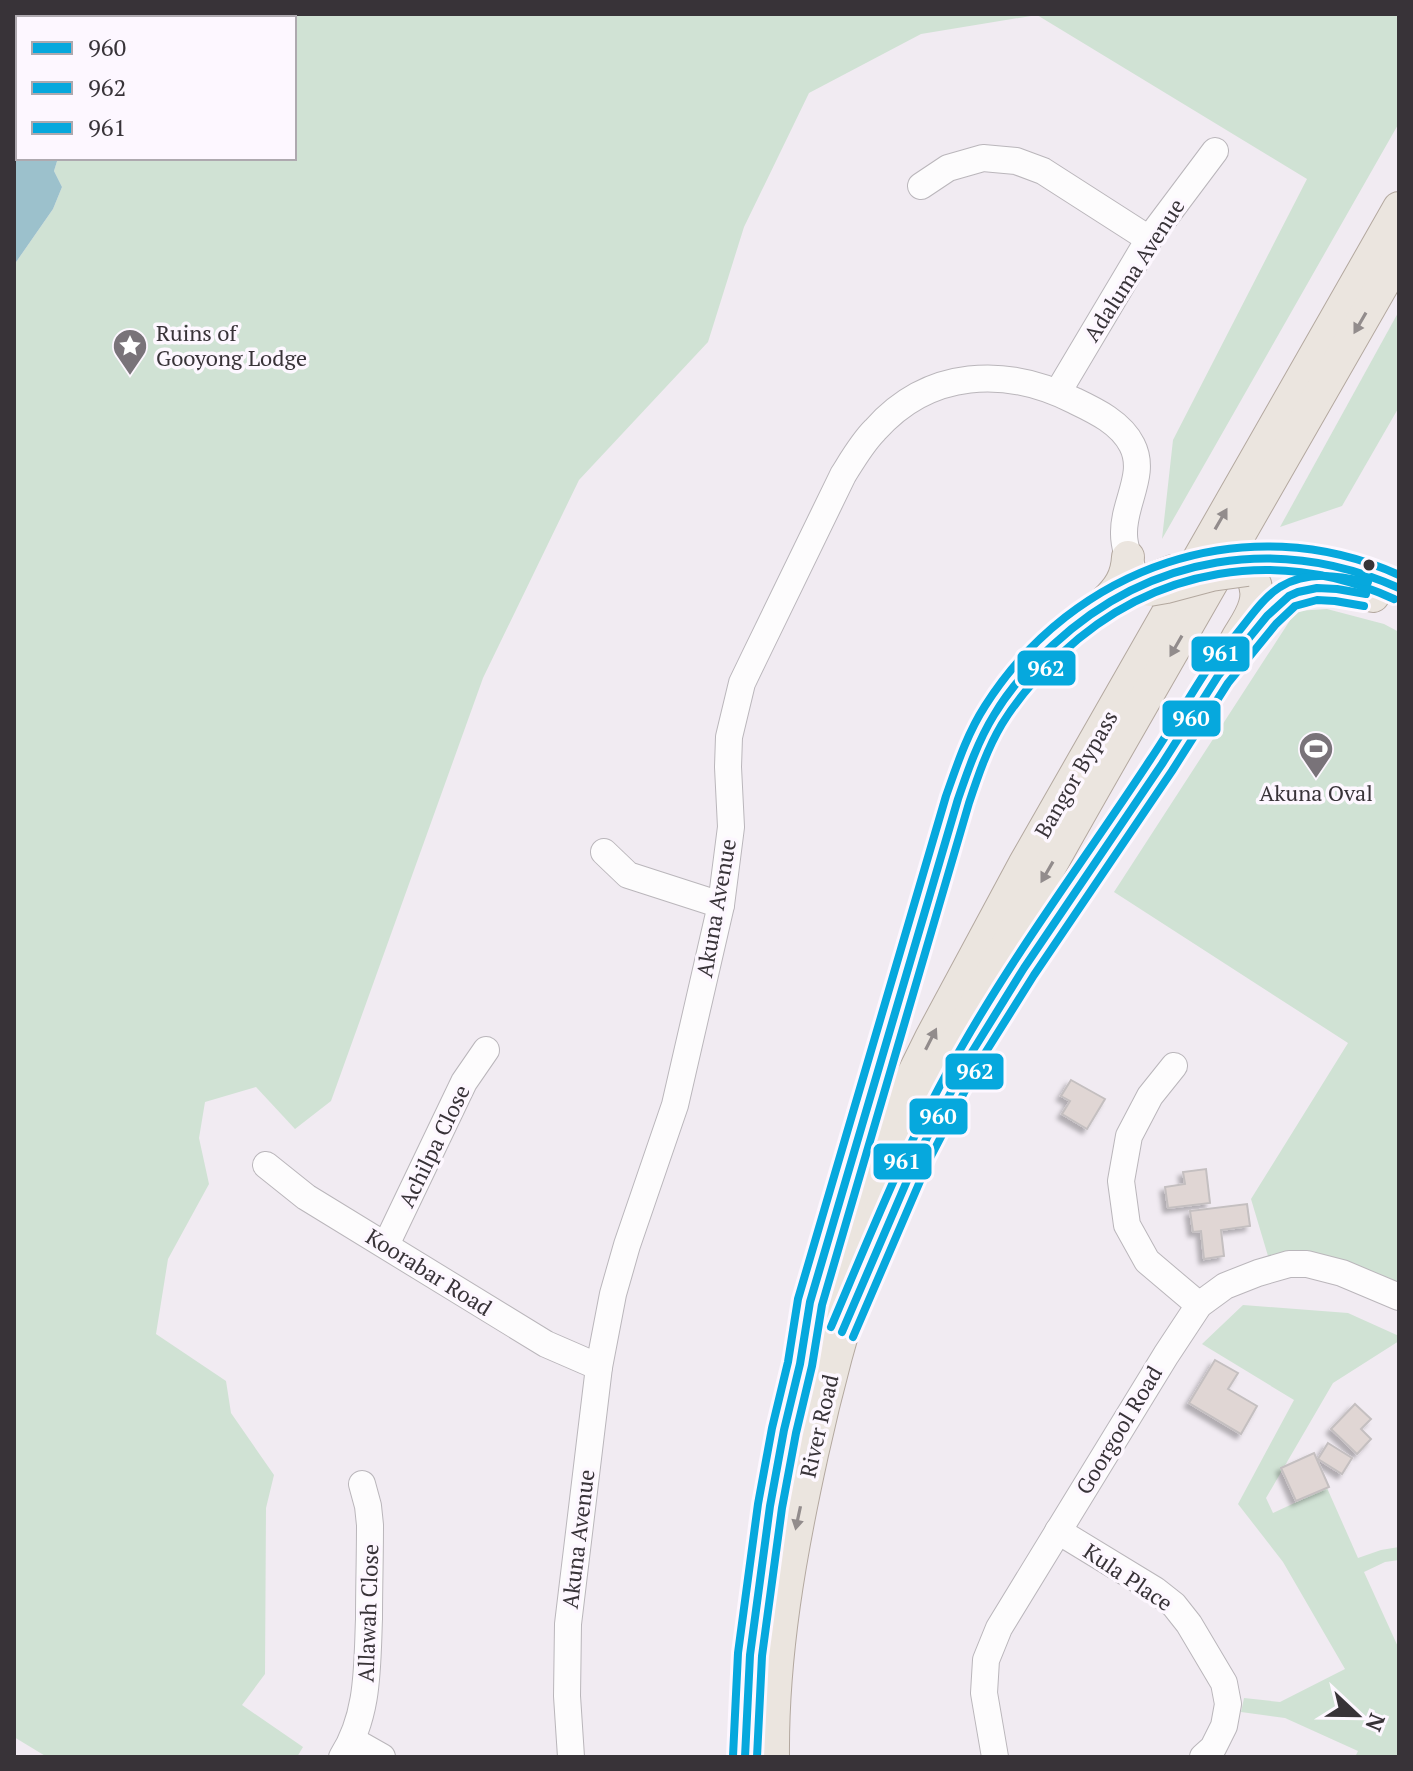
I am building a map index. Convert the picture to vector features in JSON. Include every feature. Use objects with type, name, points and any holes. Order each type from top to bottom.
[{"type":"main road","name":"Bangor Bypass","points":[[800,1364],[851,1217],[896,1109],[931,1038],[1024,865],[1399,208]]},
{"type":"main road","name":"Bangor Bypass","points":[[842,1333],[863,1263],[910,1136],[993,970],[1399,256]]},
{"type":"main road","points":[[800,1364],[816,1277],[962,787],[974,753],[1004,699],[1074,624],[1102,604],[1120,586],[1125,575],[1211,575],[1247,567],[1316,577],[1390,597]]},
{"type":"main road","points":[[842,1333],[904,1187],[955,1083],[1047,934],[1215,680],[1254,608],[1256,592],[1247,567]]},
{"type":"main road","points":[[1215,680],[1268,614],[1293,593],[1321,588],[1390,597]]},
{"type":"main road","name":"River Road","points":[[773,1757],[775,1684],[792,1550],[821,1412],[842,1333]]},
{"type":"main road","name":"River Road","points":[[745,1757],[750,1655],[770,1506],[800,1364]]},
{"type":"street","name":"Adaluma Avenue","points":[[1058,392],[1149,239],[1215,151]]},
{"type":"street","points":[[921,186],[948,168],[983,158],[1016,161],[1043,171],[1149,239]]},
{"type":"street","name":"Akuna Avenue","points":[[571,1757],[567,1696],[568,1624],[599,1367],[627,1245],[675,1105],[721,905],[731,827],[729,737],[742,683],[843,475],[875,429],[892,413],[932,389],[975,378],[1018,380],[1039,385],[1109,420],[1129,439],[1138,467],[1123,534],[1151,574]]},
{"type":"street","points":[[604,852],[628,875],[721,905]]},
{"type":"street","name":"Achilpa Close","points":[[386,1245],[464,1082],[486,1050]]},
{"type":"street","points":[[1174,1066],[1150,1096],[1129,1136],[1121,1181],[1127,1225],[1147,1261],[1199,1305]]},
{"type":"street","name":"Koorabar Road","points":[[266,1165],[306,1197],[546,1344],[599,1367]]},
{"type":"street","name":"Goorgool Road","points":[[995,1757],[984,1693],[986,1660],[999,1628],[1199,1305],[1225,1286],[1289,1264],[1307,1264],[1342,1273],[1399,1297]]},
{"type":"street","name":"Allawah Close","points":[[347,1748],[359,1723],[367,1674],[370,1525],[362,1484]]},
{"type":"street","name":"Kula Place","points":[[1058,1531],[1155,1590],[1174,1605],[1189,1624],[1224,1683],[1228,1704],[1224,1726],[1213,1748],[1203,1757]]},
{"type":"street","points":[[347,1748],[382,1757]]},
{"type":"green space","points":[[1399,14],[1399,123],[1162,539],[1173,440],[1307,179],[1037,15],[921,34],[809,93],[744,227],[708,342],[579,480],[483,678],[331,1101],[295,1129],[256,1087],[205,1102],[199,1138],[209,1184],[168,1259],[156,1334],[226,1381],[231,1413],[274,1475],[266,1508],[265,1674],[242,1705],[303,1747],[297,1757],[47,1757],[14,1737],[14,265],[53,209],[62,187],[54,171],[57,160],[296,160],[296,16],[122,16]]},
{"type":"green space","points":[[1399,311],[1399,407],[1342,506],[1280,527]]},
{"type":"green space","points":[[1327,609],[1384,624],[1399,632],[1399,1284],[1297,1252],[1268,1256],[1251,1199],[1348,1043],[1114,892],[1296,611]]},
{"type":"green space","points":[[1243,1305],[1348,1313],[1399,1336],[1399,1341],[1333,1383],[1266,1498],[1273,1513],[1327,1488],[1358,1558],[1399,1547],[1399,1560],[1385,1562],[1364,1572],[1399,1649],[1397,1757],[1355,1757],[1358,1751],[1285,1718],[1241,1712],[1244,1698],[1280,1702],[1345,1669],[1283,1562],[1238,1504],[1294,1400],[1202,1344]]},
{"type":"water","points":[[14,14],[123,14],[16,16],[16,160],[57,160],[54,171],[62,187],[53,209],[14,265]]},
{"type":"building","points":[[1071,1080],[1105,1099],[1087,1129],[1062,1114],[1070,1101],[1061,1096]]},
{"type":"building","points":[[1206,1169],[1210,1203],[1168,1208],[1165,1187],[1185,1184],[1183,1172]]},
{"type":"building","points":[[1247,1204],[1250,1226],[1221,1230],[1224,1256],[1204,1259],[1201,1231],[1193,1232],[1190,1211]]},
{"type":"building","points":[[1215,1360],[1238,1373],[1228,1389],[1257,1406],[1241,1434],[1189,1403]]},
{"type":"building","points":[[1355,1404],[1371,1419],[1361,1429],[1371,1439],[1357,1454],[1331,1429]]},
{"type":"building","points":[[1328,1443],[1352,1458],[1342,1474],[1318,1459]]},
{"type":"building","points":[[1314,1453],[1329,1487],[1296,1501],[1281,1468]]},
{"type":"transit line","name":"961","points":[[733,1756],[738,1653],[758,1504],[798,1299],[946,796],[963,750],[985,706],[1022,658],[1065,617],[1114,585],[1168,562],[1224,549],[1282,547],[1341,555],[1399,575]]},
{"type":"transit line","name":"960","points":[[745,1757],[750,1655],[770,1506],[810,1302],[958,799],[988,725],[1028,669],[1053,645],[1091,614],[1131,591],[1173,573],[1217,562],[1262,559],[1308,561],[1353,571],[1399,588]]},
{"type":"transit line","name":"962","points":[[757,1757],[762,1656],[782,1508],[822,1305],[969,803],[997,733],[1036,679],[1097,624],[1136,601],[1176,584],[1218,574],[1262,570],[1306,573],[1350,583],[1394,599]]},
{"type":"transit line","name":"961","points":[[831,1327],[908,1151],[961,1048],[1006,974],[1205,673],[1258,607],[1280,587],[1313,576],[1368,582]]},
{"type":"transit line","name":"960","points":[[842,1332],[919,1153],[972,1052],[1024,968],[1218,676],[1267,616],[1289,596],[1317,588],[1366,594]]},
{"type":"transit line","name":"962","points":[[853,1337],[930,1158],[982,1058],[1228,683],[1276,624],[1295,606],[1317,600],[1364,606]]},
{"type":"place","name":"Ruins of Gooyong Lodge","points":[[130,377]]},
{"type":"place","name":"Akuna Oval","points":[[1316,780]]}]
